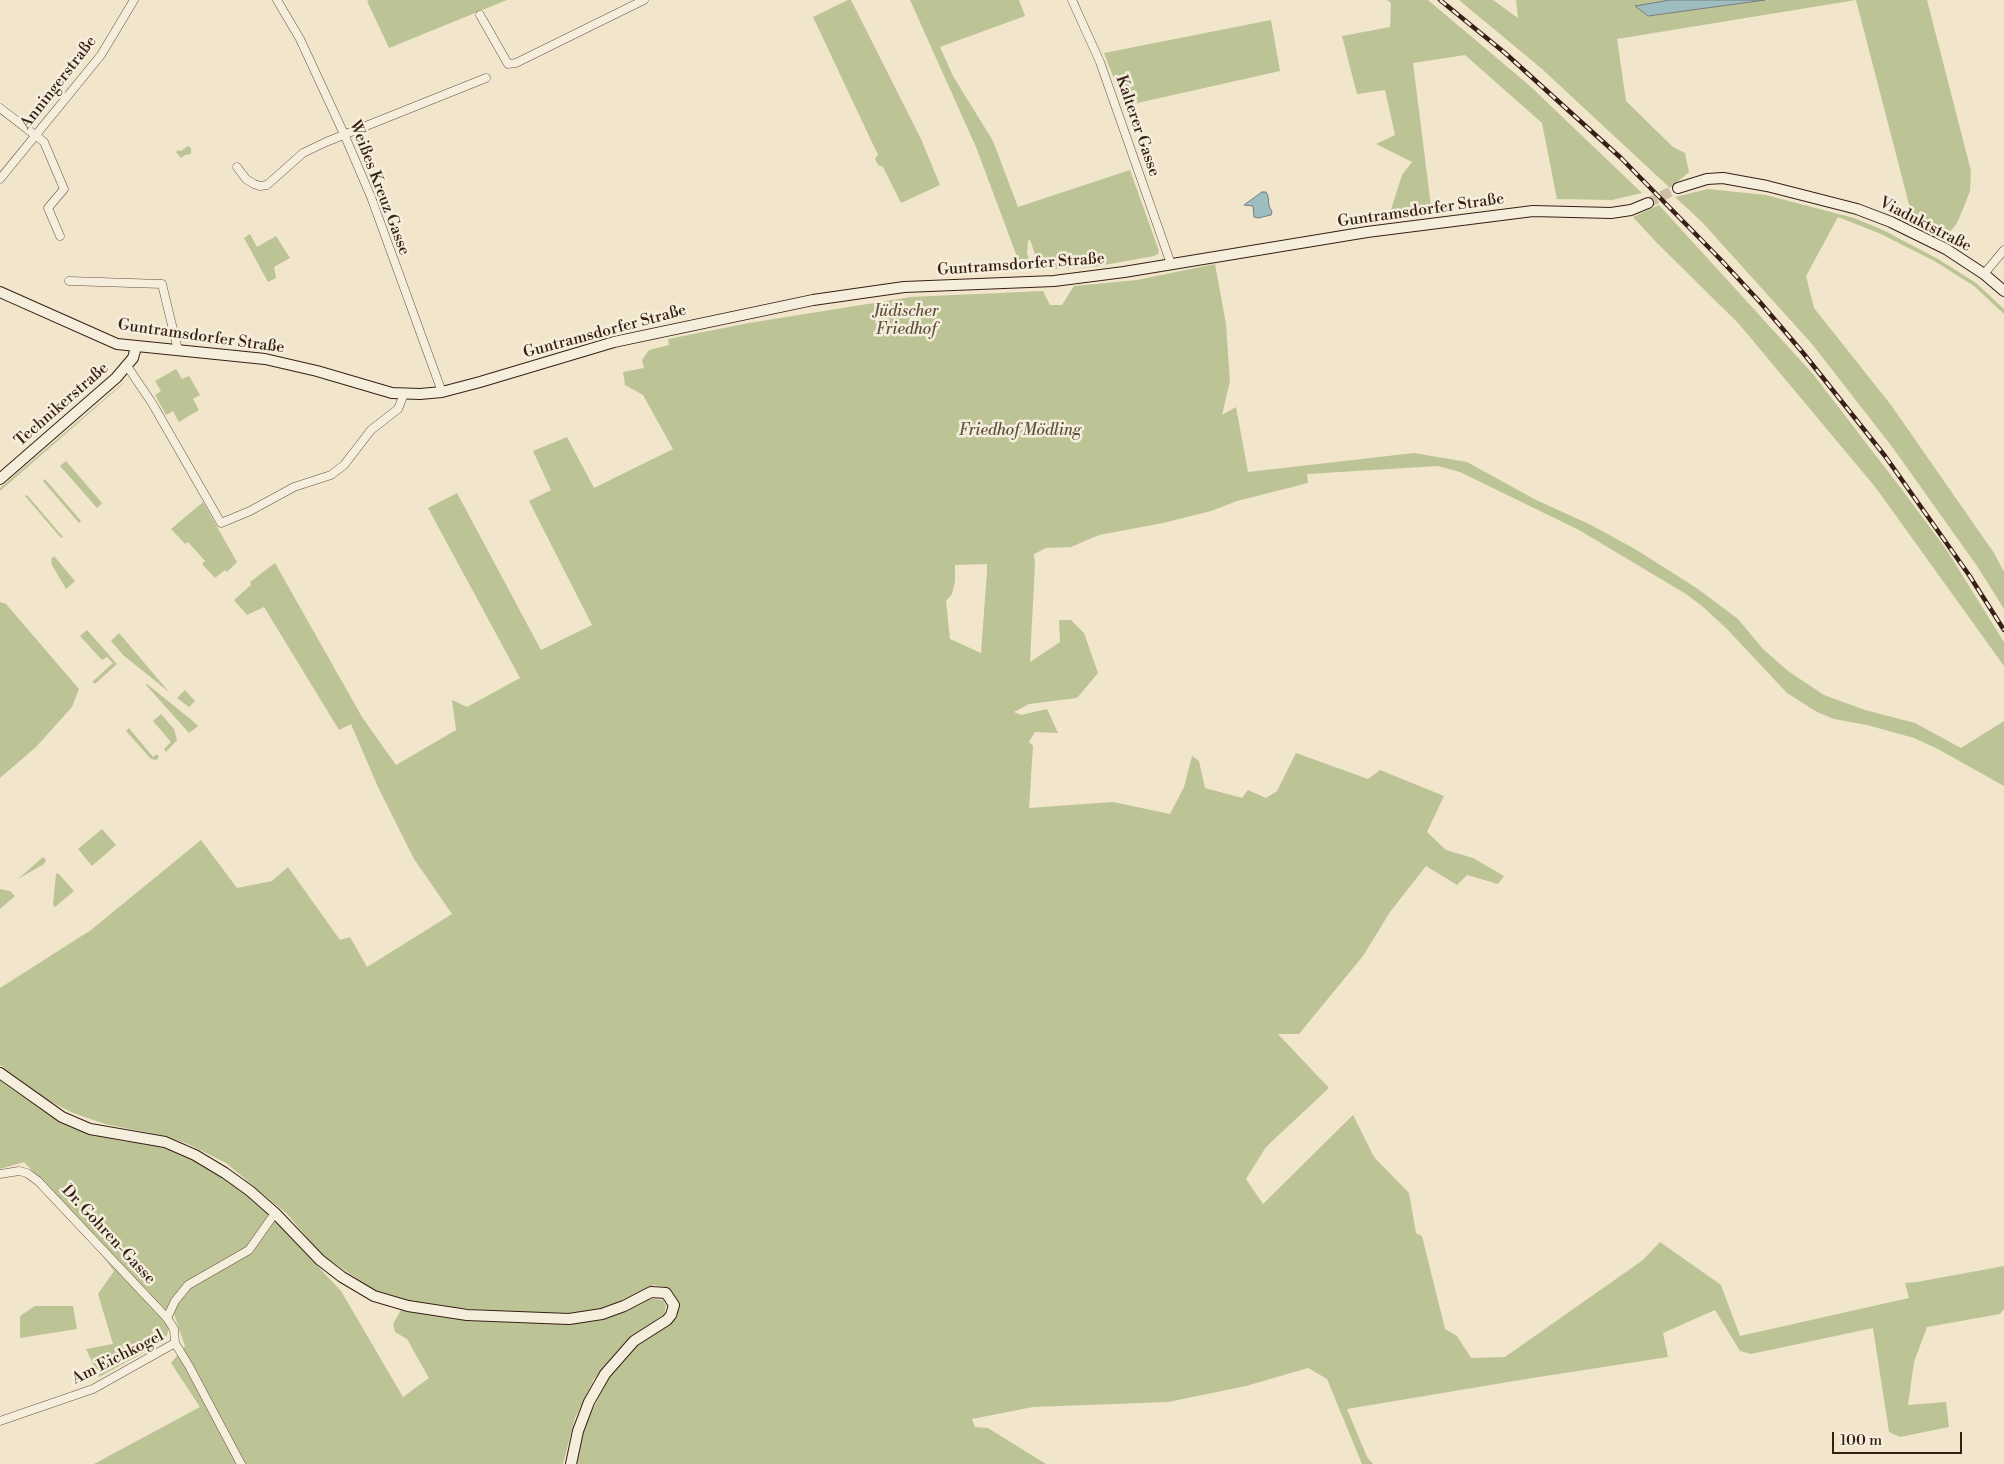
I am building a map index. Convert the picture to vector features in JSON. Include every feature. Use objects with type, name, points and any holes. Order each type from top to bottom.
[{"type":"street","name":"Anningerstraße","points":[[0,179],[101,55],[134,0]]},
{"type":"street","name":"Weißes Kreuz Gasse","points":[[277,0],[300,39],[371,197],[442,392]]},
{"type":"street","points":[[480,15],[508,64],[516,63],[630,3],[644,0]]},
{"type":"street","name":"Kalterer Gasse","points":[[1072,0],[1100,62],[1171,264]]},
{"type":"street","points":[[238,168],[246,180],[260,186],[267,185],[303,153],[344,134],[486,78]]},
{"type":"street","points":[[0,108],[44,142],[64,189],[48,208],[60,236]]},
{"type":"street","name":"Viaduktstraße","points":[[1678,188],[1707,179],[1723,178],[1767,186],[1857,208],[1891,222],[1946,249],[1984,274],[2004,291]]},
{"type":"street","name":"Guntramsdorfer Straße","points":[[0,292],[9,294],[117,344],[265,359],[317,371],[392,393],[442,392],[614,342],[813,300],[904,287],[1054,281],[1124,272],[1367,232],[1533,211],[1611,213],[1631,210],[1648,203]]},
{"type":"street","points":[[1984,274],[2004,250]]},
{"type":"street","points":[[69,281],[162,284],[178,350]]},
{"type":"street","name":"Technikerstraße","points":[[0,479],[116,378],[133,358],[136,347]]},
{"type":"street","points":[[127,366],[152,403],[221,523],[250,511],[294,488],[331,474],[344,465],[371,430],[398,409],[404,394]]},
{"type":"street","points":[[0,1073],[62,1117],[90,1130],[165,1142],[195,1155],[233,1178],[275,1213],[320,1260],[342,1278],[374,1296],[408,1306],[467,1315],[569,1319],[602,1314],[651,1292],[666,1293],[674,1305],[671,1315],[667,1320],[634,1342],[605,1374],[589,1402],[570,1464]]},
{"type":"street","name":"Dr. Gohren-Gasse","points":[[0,1174],[19,1171],[33,1176],[167,1318],[174,1329],[175,1343]]},
{"type":"street","points":[[167,1318],[175,1301],[188,1285],[249,1250],[275,1213]]},
{"type":"street","name":"Am Eichkogel","points":[[0,1421],[93,1389],[175,1343],[241,1464]]},
{"type":"green space","points":[[507,0],[389,48],[367,1]]},
{"type":"green space","points":[[851,0],[921,139],[940,185],[901,203],[883,167],[878,165],[875,159],[878,155],[813,17]]},
{"type":"green space","points":[[910,0],[1019,0],[1025,16],[940,47],[953,76],[993,141],[1018,207],[1130,170],[1159,251],[1158,254],[1093,267],[1022,270],[976,147]],"holes":[[[1030,240],[1037,260],[1030,262],[1027,253],[1028,241]]]},
{"type":"green space","points":[[1387,0],[1428,0],[1530,86],[1642,193],[1612,200],[1557,199],[1542,123],[1465,55],[1413,63],[1432,214],[1388,219],[1402,175],[1412,162],[1376,144],[1395,135],[1385,90],[1357,94],[1342,36],[1390,27],[1391,3]]},
{"type":"green space","points":[[1459,0],[1493,0],[1518,18],[1516,0],[1670,0],[1636,6],[1648,16],[1765,0],[1856,0],[1617,39],[1626,101],[1673,147],[1685,153],[1689,172],[1670,188],[1542,69]]},
{"type":"green space","points":[[1856,0],[1927,0],[1971,171],[1970,191],[1963,209],[1957,223],[1943,241],[1912,224],[1911,212]]},
{"type":"green space","points":[[1271,20],[1280,71],[1133,104],[1124,105],[1104,53]]},
{"type":"green space","points":[[188,146],[191,148],[191,154],[181,158],[176,152]]},
{"type":"green space","points":[[1708,189],[1766,195],[1854,218],[1883,230],[1938,259],[1976,283],[2004,309],[2004,314],[1974,286],[1936,262],[1881,234],[1838,217],[1806,276],[1814,308],[1891,405],[1994,553],[2004,572],[2004,609],[1977,566],[1893,448],[1812,344],[1702,222],[1675,197]]},
{"type":"green space","points":[[1659,205],[1813,374],[1903,491],[1946,549],[2004,642],[2004,666],[1876,488],[1739,324],[1633,217]]},
{"type":"green space","points":[[250,234],[257,247],[276,236],[290,258],[274,267],[276,278],[268,282],[244,238]]},
{"type":"green space","points":[[1215,264],[1226,324],[1230,381],[1222,415],[1236,407],[1248,472],[1414,453],[1467,462],[1536,500],[1589,524],[1635,549],[1698,589],[1738,619],[1763,649],[1788,671],[1824,695],[1865,710],[1915,723],[1961,748],[2004,721],[2004,786],[1936,748],[1914,738],[1867,725],[1834,719],[1817,712],[1787,693],[1727,629],[1686,594],[1579,530],[1460,472],[1438,466],[1307,474],[1308,483],[1237,501],[1211,511],[1163,523],[1099,535],[1071,547],[1046,548],[1034,554],[1030,662],[1060,642],[1059,620],[1071,620],[1084,633],[1098,673],[1077,698],[1029,704],[1014,712],[1021,715],[1047,709],[1058,733],[1035,732],[1029,742],[1033,746],[1029,808],[1113,802],[1170,814],[1184,787],[1192,756],[1199,761],[1205,788],[1242,798],[1248,790],[1266,798],[1277,791],[1296,753],[1368,779],[1380,770],[1444,796],[1427,832],[1446,850],[1473,858],[1504,876],[1498,884],[1467,875],[1457,885],[1426,866],[1390,912],[1363,956],[1299,1034],[1278,1034],[1329,1088],[1266,1147],[1246,1179],[1263,1204],[1353,1115],[1374,1157],[1409,1193],[1416,1233],[1422,1236],[1445,1329],[1457,1336],[1471,1358],[1505,1357],[1643,1260],[1660,1242],[1721,1285],[1740,1336],[1909,1298],[1905,1283],[2004,1266],[2004,1309],[2000,1314],[1927,1327],[1914,1362],[1908,1405],[1946,1402],[1949,1427],[1900,1437],[1889,1432],[1873,1328],[1751,1354],[1740,1351],[1715,1310],[1663,1333],[1668,1357],[1347,1409],[1367,1457],[1373,1464],[1362,1464],[1327,1379],[1308,1368],[1246,1386],[1168,1402],[1033,1407],[972,1419],[975,1427],[988,1428],[1046,1464],[574,1464],[583,1429],[613,1370],[638,1343],[665,1327],[676,1316],[679,1307],[673,1292],[665,1287],[654,1285],[602,1311],[581,1314],[540,1314],[458,1308],[405,1301],[377,1292],[322,1255],[287,1214],[226,1163],[188,1144],[165,1136],[105,1124],[73,1113],[48,1100],[0,1065],[0,988],[91,930],[201,840],[237,888],[272,881],[288,867],[340,940],[350,937],[367,967],[452,914],[414,859],[378,787],[351,724],[339,730],[264,607],[247,615],[234,600],[251,585],[250,582],[275,563],[362,717],[396,765],[456,730],[452,700],[467,707],[520,678],[428,508],[457,493],[541,650],[592,625],[529,501],[551,490],[533,451],[567,437],[594,488],[673,449],[643,395],[625,385],[623,372],[644,368],[642,360],[649,350],[669,345],[668,339],[749,323],[911,297],[1043,291],[1050,305],[1062,305],[1074,286],[1137,280]],"holes":[[[987,564],[981,653],[950,639],[946,601],[952,594],[955,581],[955,565]]]},
{"type":"green space","points":[[176,369],[182,379],[189,376],[200,395],[193,399],[199,410],[179,422],[173,411],[166,415],[155,395],[161,391],[155,381]]},
{"type":"green space","points":[[124,383],[0,491],[0,488]]},
{"type":"green space","points":[[66,461],[102,503],[97,508],[60,466]]},
{"type":"green space","points":[[45,479],[81,521],[79,523],[43,481]]},
{"type":"green space","points":[[27,495],[63,537],[61,538],[25,496]]},
{"type":"green space","points":[[203,502],[237,562],[227,572],[225,570],[215,578],[202,564],[205,561],[188,542],[185,544],[171,529]]},
{"type":"green space","points":[[54,556],[75,581],[66,589],[52,565],[51,559]]},
{"type":"green space","points":[[0,602],[6,604],[79,689],[72,707],[36,747],[0,778]]},
{"type":"green space","points":[[87,630],[117,664],[95,684],[92,682],[113,663],[107,657],[102,660],[80,636]]},
{"type":"green space","points":[[119,633],[169,692],[123,655],[111,641]]},
{"type":"green space","points":[[147,684],[194,722],[198,726],[189,733]]},
{"type":"green space","points":[[185,690],[195,701],[189,707],[177,698]]},
{"type":"green space","points":[[161,714],[174,729],[177,740],[166,752],[164,749],[171,742],[153,721]]},
{"type":"green space","points":[[129,728],[153,757],[157,754],[159,757],[156,760],[151,759],[126,731]]},
{"type":"green space","points":[[102,829],[116,845],[92,866],[78,849]]},
{"type":"green space","points":[[43,857],[46,860],[44,864],[18,879]]},
{"type":"green space","points":[[58,873],[74,891],[55,907],[53,905],[56,874]]},
{"type":"green space","points":[[0,889],[10,891],[15,896],[0,909]]},
{"type":"green space","points":[[0,1077],[88,1133],[121,1141],[157,1145],[172,1149],[199,1162],[241,1191],[277,1223],[341,1291],[403,1397],[429,1378],[407,1339],[395,1332],[393,1324],[401,1310],[457,1317],[575,1323],[598,1320],[616,1314],[645,1299],[655,1299],[663,1300],[666,1306],[664,1314],[629,1340],[594,1379],[575,1418],[563,1464],[94,1464],[200,1407],[171,1363],[185,1346],[174,1314],[165,1341],[99,1377],[86,1349],[113,1344],[98,1294],[114,1271],[56,1195],[24,1162],[0,1169]]},
{"type":"green space","points":[[35,1306],[73,1306],[77,1329],[20,1338],[20,1316]]},
{"type":"water","points":[[1670,0],[1765,0],[1648,16],[1635,6]]},
{"type":"water","points":[[1262,192],[1266,192],[1268,196],[1272,212],[1271,215],[1258,218],[1254,217],[1253,206],[1244,205]]},
{"type":"tunnel","points":[[1648,203],[1678,188]]},
{"type":"railway","points":[[1440,0],[1505,53],[1621,158],[1759,301],[1885,456],[1969,575],[2004,630]]},
{"type":"park label","name":"Jüdischer Friedhof","points":[[906,321]]},
{"type":"park label","name":"Friedhof Mödling","points":[[1020,431]]}]
